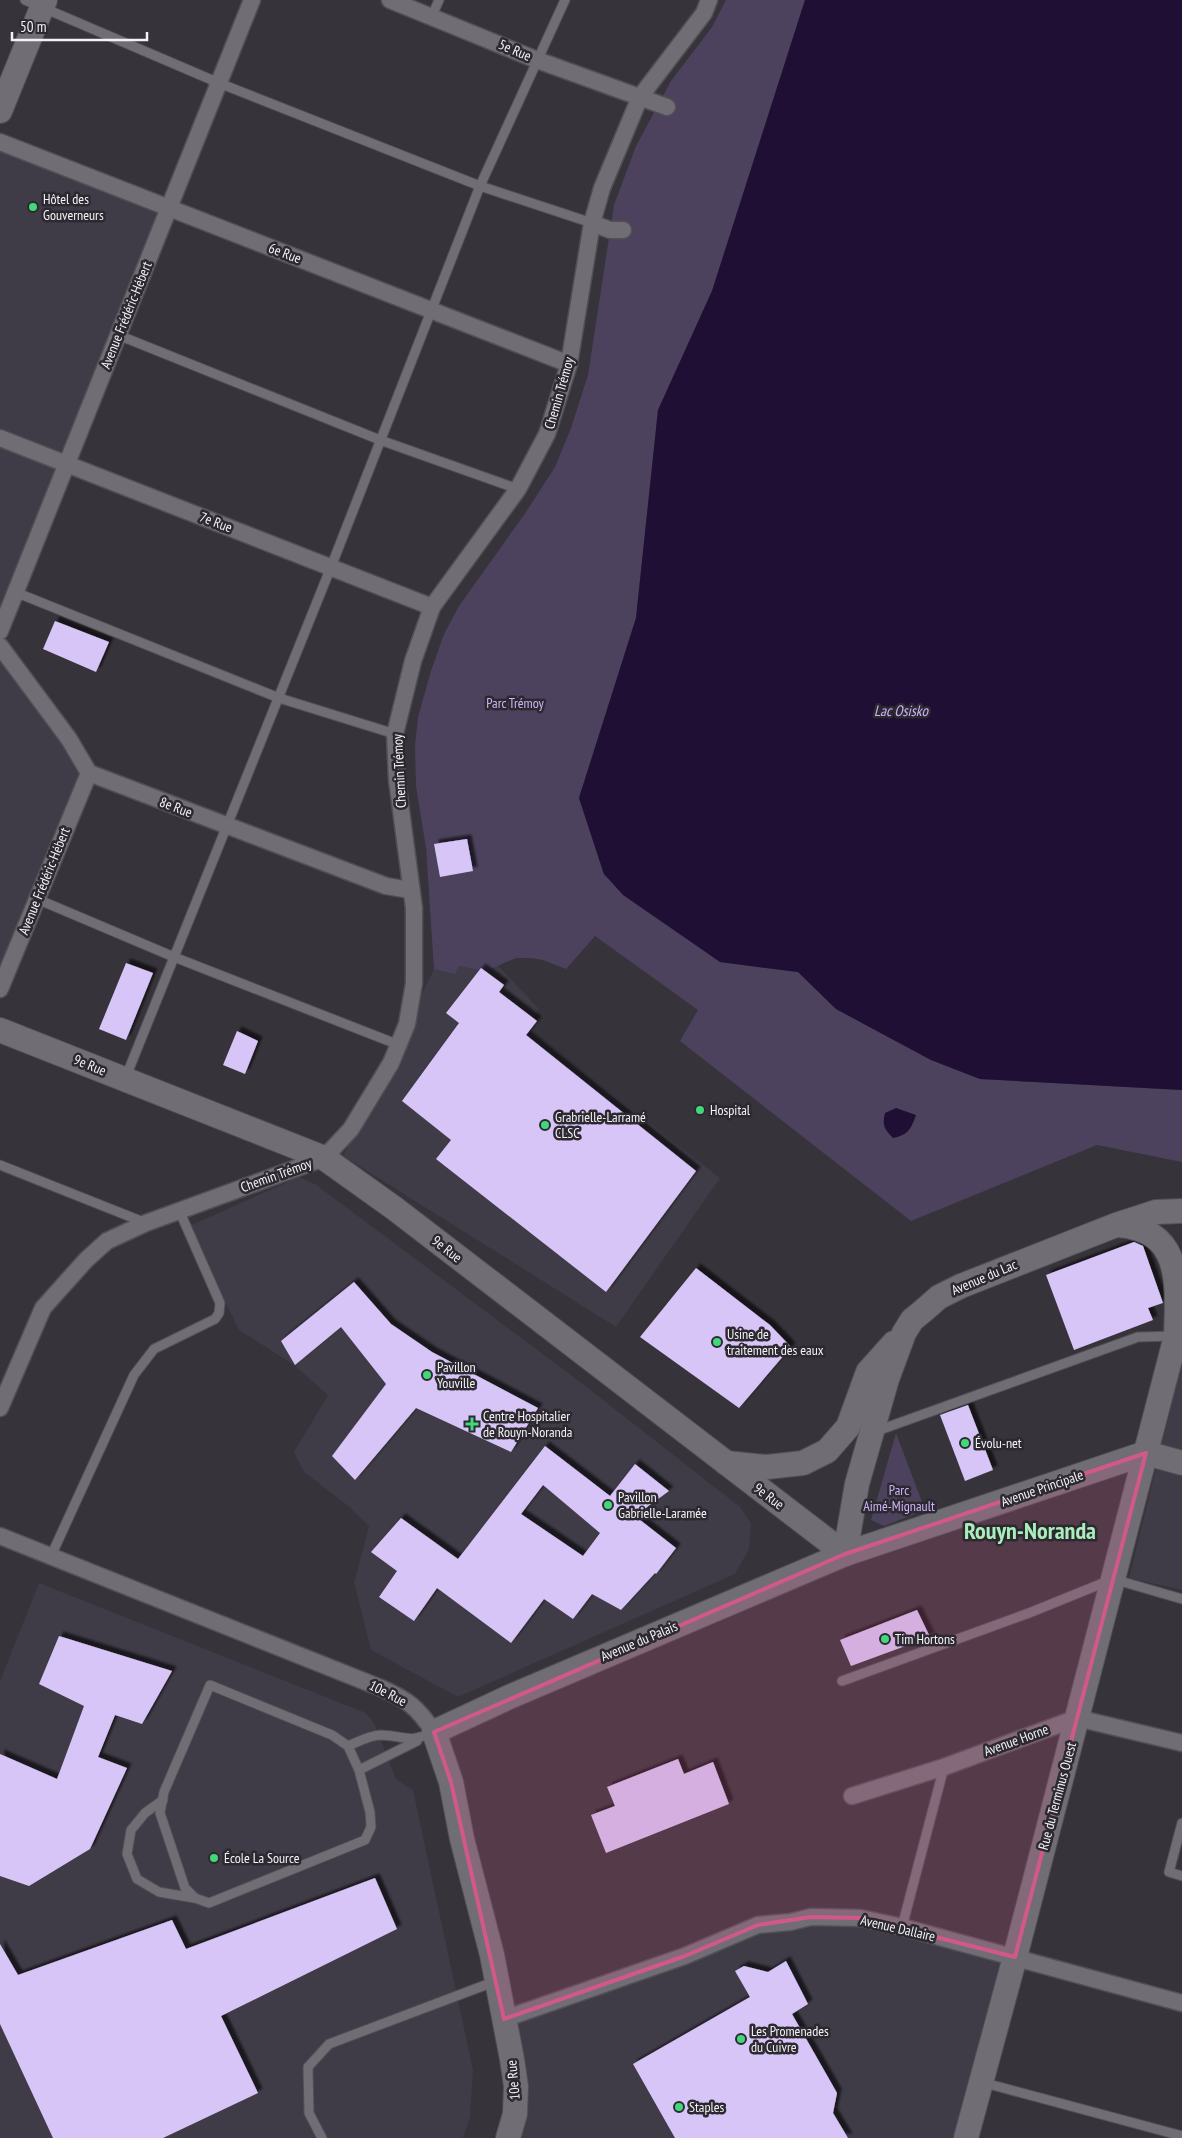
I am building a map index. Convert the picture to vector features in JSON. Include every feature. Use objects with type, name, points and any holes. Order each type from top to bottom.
[{"type":"street","name":"Avenue Frédéric-Hébert","points":[[0,631],[252,0]]},
{"type":"street","name":"5e Rue","points":[[390,0],[537,60],[667,107]]},
{"type":"street","name":"Chemin Trémoy","points":[[0,1408],[43,1308],[66,1279],[107,1241],[179,1210],[324,1158],[351,1129],[399,1045],[407,1024],[414,984],[414,908],[410,890],[397,780],[396,734],[414,661],[432,607],[518,488],[547,434],[570,364],[592,223],[602,188],[640,97],[704,13],[709,0]]},
{"type":"street","points":[[0,111],[37,2]]},
{"type":"street","name":"6e Rue","points":[[0,142],[570,364]]},
{"type":"street","points":[[592,223],[610,230],[623,230]]},
{"type":"street","name":"7e Rue","points":[[0,438],[432,607]]},
{"type":"street","points":[[0,646],[69,739],[89,773]]},
{"type":"street","name":"Avenue Frédéric-Hébert","points":[[0,989],[89,773]]},
{"type":"street","name":"8e Rue","points":[[89,773],[386,886],[410,890]]},
{"type":"street","name":"9e Rue","points":[[0,1030],[324,1158],[394,1208],[845,1554]]},
{"type":"street","name":"Avenue du Lac","points":[[845,1554],[857,1484],[887,1379],[904,1333],[912,1320],[939,1297],[961,1286],[1116,1225],[1156,1212],[1182,1211]]},
{"type":"street","name":"Rue du Terminus Ouest","points":[[966,2138],[1146,1453],[1180,1333],[1178,1276],[1175,1257],[1164,1243],[1148,1230],[1116,1225]]},
{"type":"street","points":[[726,1463],[767,1467],[803,1463],[827,1451],[848,1427],[868,1372],[904,1333]]},
{"type":"street","points":[[1146,1453],[1182,1463]]},
{"type":"street","name":"Avenue Principale","points":[[845,1554],[1146,1453]]},
{"type":"street","name":"10e Rue","points":[[0,1536],[406,1699],[423,1716],[434,1732],[451,1782],[504,2019],[516,2086],[515,2114],[508,2138]]},
{"type":"street","name":"Avenue du Palais","points":[[434,1732],[509,1697],[845,1554]]},
{"type":"street","points":[[1077,1718],[1182,1743]]},
{"type":"street","name":"Avenue Horne","points":[[852,1796],[944,1767],[1077,1718]]},
{"type":"street","name":"Avenue Dallaire","points":[[504,2019],[685,1956],[758,1925],[791,1922],[811,1917],[860,1918],[902,1927],[1182,2003]]},
{"type":"lane","points":[[432,16],[439,0]]},
{"type":"lane","points":[[125,1079],[331,568],[430,310],[480,186],[565,0]]},
{"type":"lane","points":[[37,2],[219,83],[480,186],[592,223]]},
{"type":"lane","points":[[118,335],[380,440],[518,488]]},
{"type":"lane","points":[[15,592],[279,698],[396,734]]},
{"type":"lane","points":[[37,900],[174,957],[399,1045]]},
{"type":"lane","points":[[0,1165],[146,1223]]},
{"type":"lane","points":[[51,1556],[134,1374],[154,1350],[215,1318],[219,1313],[220,1303],[179,1210]]},
{"type":"lane","points":[[872,1433],[1138,1337],[1180,1333]]},
{"type":"lane","points":[[842,1681],[1113,1580],[1182,1599]]},
{"type":"lane","points":[[163,1800],[145,1813],[131,1830],[127,1854],[137,1878],[159,1892],[194,1898],[209,1903],[365,1840],[371,1827],[370,1812],[359,1770],[348,1746],[332,1735],[210,1685],[163,1800],[160,1813],[184,1888],[194,1898]]},
{"type":"lane","points":[[348,1746],[372,1737],[381,1736],[414,1740],[434,1732]]},
{"type":"lane","points":[[359,1770],[434,1732]]},
{"type":"lane","points":[[902,1927],[944,1767]]},
{"type":"lane","points":[[1182,1823],[1169,1872],[1182,1876]]},
{"type":"lane","points":[[322,2138],[309,2112],[308,2067],[329,2044],[496,1981]]},
{"type":"lane","points":[[981,2082],[1182,2136]]},
{"type":"highlighted area","points":[[1146,1453],[1015,1957],[860,1918],[811,1917],[758,1925],[685,1956],[504,2019],[451,1782],[434,1732],[845,1554]]},
{"type":"shaded area","points":[[0,142],[169,208],[0,631]]},
{"type":"shaded area","points":[[0,646],[89,773],[0,989]]},
{"type":"shaded area","name":"Grabrielle-Larramé CLSC","points":[[491,958],[538,1008],[531,1031],[720,1178],[616,1327],[343,1156],[434,969]]},
{"type":"shaded area","name":"Centre Hospitalier de Rouyn-Noranda","points":[[299,1177],[315,1184],[579,1381],[740,1507],[751,1523],[749,1549],[735,1574],[458,1697],[371,1650],[354,1583],[369,1526],[347,1505],[304,1472],[294,1452],[328,1395],[294,1365],[239,1330],[189,1226]]},
{"type":"shaded area","points":[[1182,1361],[1182,1590],[1129,1578]]},
{"type":"shaded area","name":"École La Source","points":[[39,1583],[366,1713],[374,1723],[396,1779],[413,1790],[473,2070],[470,2117],[463,2138],[0,2138],[0,1681]]},
{"type":"shaded area","points":[[860,1918],[1015,1957],[966,2138],[519,2138],[526,2122],[527,2088],[504,2019],[740,1934]]},
{"type":"green space","name":"Parc Trémoy","points":[[726,0],[805,0],[712,291],[658,410],[636,618],[579,798],[604,875],[720,962],[798,972],[836,1009],[931,1060],[980,1079],[1182,1090],[1182,1162],[1097,1145],[911,1221],[680,1041],[698,1010],[595,936],[566,969],[543,960],[516,958],[486,971],[459,966],[455,974],[434,969],[426,848],[416,786],[415,746],[418,717],[431,671],[444,634],[459,606],[526,512],[555,467],[571,428],[588,375],[614,205],[636,146],[671,81],[712,27]]},
{"type":"green space","name":"Parc Aimé-Mignault","points":[[896,1433],[925,1510],[884,1526],[871,1520]]},
{"type":"water","name":"Lac Osisko","points":[[805,0],[1182,0],[1182,1090],[980,1079],[931,1060],[836,1009],[798,972],[720,962],[623,895],[604,874],[579,798],[636,618],[658,410],[712,291]]},
{"type":"water","points":[[896,1108],[916,1115],[908,1131],[893,1138],[886,1129],[884,1121],[885,1113]]},
{"type":"building","points":[[55,621],[109,642],[96,672],[43,649]]},
{"type":"building","points":[[467,839],[473,871],[440,877],[434,844]]},
{"type":"building","points":[[126,963],[153,973],[126,1040],[99,1029]]},
{"type":"building","name":"Grabrielle-Larramé CLSC","points":[[481,968],[504,985],[499,992],[537,1021],[526,1035],[696,1171],[606,1292],[436,1159],[451,1140],[402,1101],[459,1023],[446,1013]]},
{"type":"building","points":[[237,1031],[258,1041],[245,1074],[223,1065]]},
{"type":"building","points":[[1134,1242],[1143,1246],[1163,1303],[1148,1308],[1153,1320],[1074,1350],[1046,1275]]},
{"type":"building","name":"Usine de traitement des eaux","points":[[696,1268],[770,1325],[791,1347],[739,1408],[640,1337]]},
{"type":"building","name":"Pavillon Youville","points":[[354,1282],[391,1324],[432,1352],[538,1408],[511,1452],[416,1408],[355,1480],[332,1456],[386,1384],[341,1327],[295,1365],[281,1341]]},
{"type":"building","name":"Évolu-net","points":[[968,1405],[993,1470],[965,1481],[940,1415]]},
{"type":"building","points":[[545,1446],[610,1496],[635,1464],[669,1491],[635,1516],[676,1548],[656,1574],[621,1610],[592,1594],[573,1619],[544,1599],[511,1643],[437,1588],[414,1621],[379,1597],[397,1571],[371,1552],[401,1518],[458,1559]],"holes":[[[543,1485],[600,1533],[583,1556],[521,1514]]]},
{"type":"building","name":"Tim Hortons","points":[[917,1610],[930,1637],[851,1666],[840,1640]]},
{"type":"building","points":[[59,1636],[172,1671],[142,1724],[115,1715],[98,1757],[127,1768],[90,1849],[29,1886],[0,1876],[0,1754],[57,1779],[84,1706],[39,1684]]},
{"type":"building","points":[[678,1759],[684,1774],[713,1762],[729,1804],[606,1853],[591,1815],[615,1806],[607,1787]]},
{"type":"building","points":[[375,1878],[397,1929],[221,2016],[258,2093],[163,2138],[53,2138],[0,2024],[0,1944],[18,1975],[172,1920],[186,1949]]},
{"type":"building","name":"Les Promenades du Cuivre","points":[[786,1961],[808,2004],[792,2014],[837,2093],[833,2113],[848,2138],[675,2138],[633,2064],[750,1997],[735,1971],[744,1966],[768,1972]]},
{"type":"place","name":"Hôtel des Gouverneurs","points":[[33,207]]},
{"type":"place","name":"Hospital","points":[[700,1110]]},
{"type":"place","name":"Grabrielle-Larramé CLSC","points":[[545,1125]]},
{"type":"place","name":"Usine de traitement des eaux","points":[[717,1342]]},
{"type":"place","name":"Pavillon Youville","points":[[427,1375]]},
{"type":"place","name":"Centre Hospitalier de Rouyn-Noranda","points":[[472,1424]]},
{"type":"place","name":"Évolu-net","points":[[965,1443]]},
{"type":"place","name":"Pavillon Gabrielle-Laramée","points":[[608,1505]]},
{"type":"place","name":"Tim Hortons","points":[[885,1639]]},
{"type":"place","name":"École La Source","points":[[214,1858]]},
{"type":"place","name":"Les Promenades du Cuivre","points":[[741,2039]]},
{"type":"place","name":"Staples","points":[[679,2107]]},
{"type":"district","name":"Rouyn-Noranda","points":[[1030,1531]]}]
